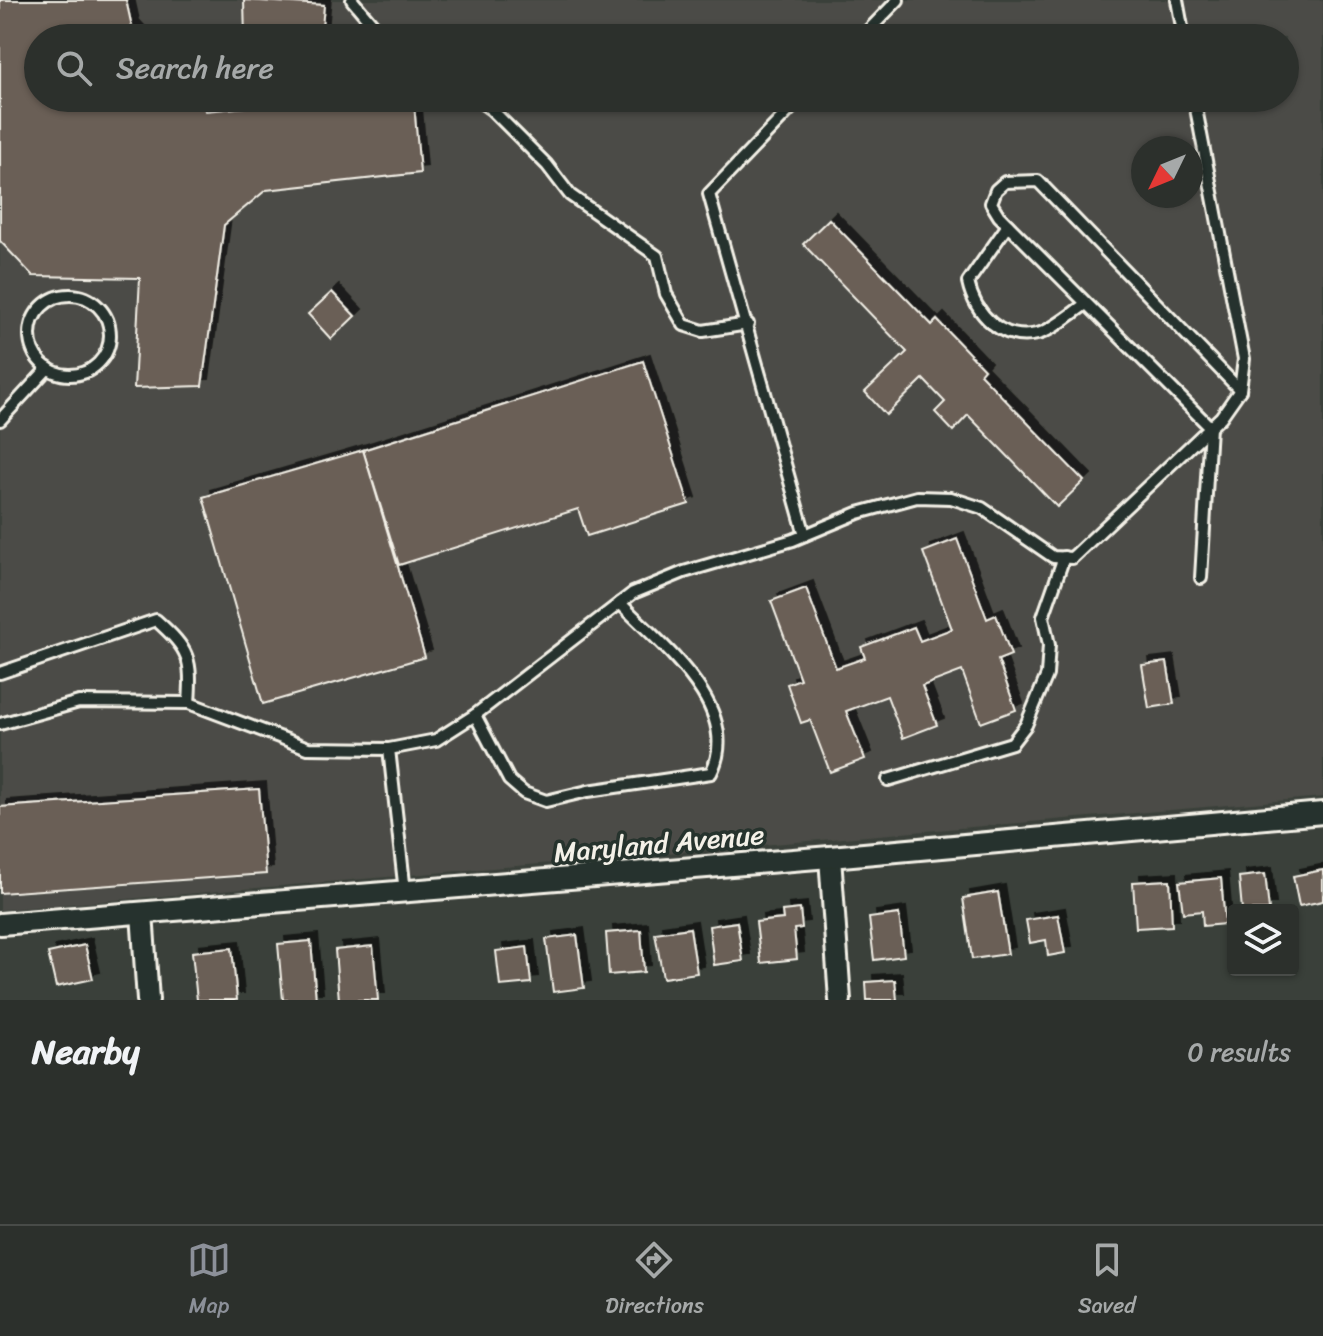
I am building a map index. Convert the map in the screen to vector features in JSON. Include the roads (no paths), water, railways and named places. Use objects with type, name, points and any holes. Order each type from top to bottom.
[{"type":"street","name":"Maryland Avenue","points":[[0,924],[830,857],[1323,813]]},
{"type":"street","points":[[830,857],[840,1000]]},
{"type":"street","points":[[142,913],[148,1000]]},
{"type":"lane","points":[[352,0],[372,24]]},
{"type":"lane","points":[[875,24],[898,0]]},
{"type":"lane","points":[[1177,0],[1181,24]]},
{"type":"lane","points":[[494,112],[535,153],[570,195],[657,256],[666,294],[684,325],[703,331],[748,324]]},
{"type":"lane","points":[[788,112],[709,194],[805,535]]},
{"type":"lane","points":[[0,724],[79,702],[189,703],[308,748],[389,749],[436,740],[475,715],[633,593],[684,572],[805,535],[858,513],[917,497],[951,498],[982,508],[1053,557],[1072,558],[1210,427],[1240,390],[1244,359],[1197,112]]},
{"type":"lane","points":[[1201,578],[1210,427],[1008,225],[991,203],[996,190],[1005,182],[1038,181],[1240,390]]},
{"type":"lane","points":[[1008,225],[968,282],[973,303],[996,328],[1012,334],[1038,334],[1086,304]]},
{"type":"lane","points":[[69,295],[96,305],[107,319],[110,331],[104,358],[92,369],[73,375],[48,368],[31,341],[36,315],[46,303],[69,295]]},
{"type":"lane","points":[[0,420],[48,368]]},
{"type":"lane","points":[[888,780],[1012,743],[1031,714],[1047,675],[1049,645],[1043,617],[1064,557]]},
{"type":"lane","points":[[475,715],[509,780],[524,793],[546,801],[588,791],[711,773],[720,755],[718,719],[702,691],[620,603]]},
{"type":"lane","points":[[0,673],[156,620],[180,641],[192,663],[189,703]]},
{"type":"lane","points":[[389,749],[405,892]]}]
